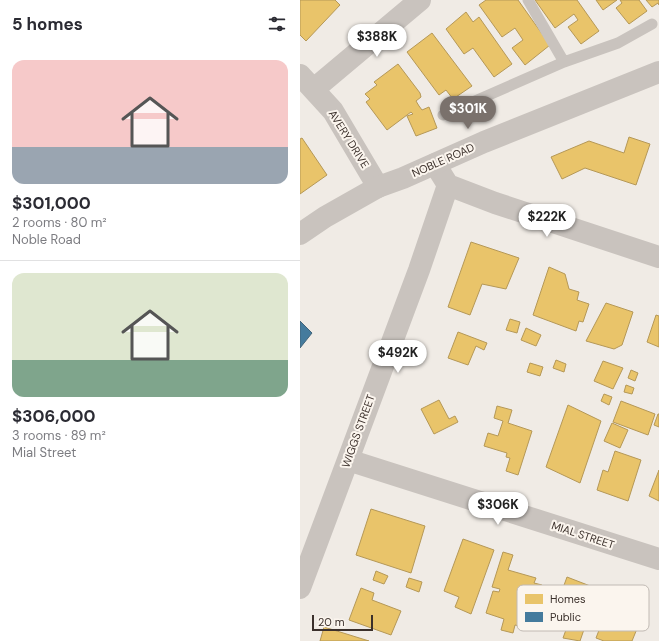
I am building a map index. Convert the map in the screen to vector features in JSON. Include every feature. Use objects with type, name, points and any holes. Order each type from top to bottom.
[{"type":"street","points":[[307,82],[420,0]]},
{"type":"street","name":"NOBLE ROAD","points":[[300,234],[325,217],[378,187],[484,142],[659,72]]},
{"type":"street","name":"AVERY DRIVE","points":[[307,82],[333,111],[378,187]]},
{"type":"street","points":[[435,164],[448,184],[495,203],[659,257]]},
{"type":"street","name":"WIGGS STREET","points":[[300,588],[419,270],[448,184]]},
{"type":"street","name":"MIAL STREET","points":[[348,460],[659,559]]},
{"type":"lane","points":[[528,0],[564,62]]},
{"type":"lane","points":[[443,115],[564,62],[618,43],[652,24]]},
{"type":"building: Homes","points":[[300,0],[335,0],[340,5],[306,41],[300,35]]},
{"type":"building: Homes","points":[[486,0],[518,0],[550,45],[525,65],[512,48],[523,40],[515,28],[502,37],[479,5]]},
{"type":"building: Homes","points":[[535,0],[577,0],[599,31],[581,44],[568,27],[578,20],[574,14],[555,28]]},
{"type":"building: Homes","points":[[596,0],[617,0],[603,10]]},
{"type":"building: Homes","points":[[620,0],[639,0],[647,11],[629,24],[616,8],[622,3]]},
{"type":"building: Homes","points":[[646,0],[659,0],[659,5],[658,3],[652,7]]},
{"type":"building: Homes","points":[[466,12],[473,22],[479,17],[512,64],[494,77],[473,48],[464,54],[446,29]]},
{"type":"building: Homes","points":[[432,33],[472,86],[453,99],[446,90],[439,95],[407,52]]},
{"type":"building: Homes","points":[[398,64],[420,93],[421,97],[416,101],[419,106],[422,110],[429,107],[437,128],[416,136],[407,116],[413,114],[411,112],[387,130],[366,102],[370,99],[365,94],[377,85],[374,82]]},
{"type":"building: Homes","points":[[629,137],[650,144],[636,185],[585,168],[562,179],[551,157],[589,141],[624,153]]},
{"type":"building: Homes","points":[[302,138],[327,175],[300,194],[300,139]]},
{"type":"building: Homes","points":[[471,242],[519,258],[506,289],[482,284],[470,315],[448,307]]},
{"type":"building: Homes","points":[[549,267],[565,274],[569,289],[579,292],[577,300],[589,304],[583,322],[579,321],[576,331],[533,315]]},
{"type":"building: Homes","points":[[606,303],[633,312],[622,345],[614,349],[586,341]]},
{"type":"building: Homes","points":[[656,315],[659,316],[659,347],[647,342]]},
{"type":"building: Homes","points":[[510,319],[520,322],[517,333],[506,330]]},
{"type":"building: Homes","points":[[526,328],[541,335],[536,346],[521,340]]},
{"type":"building: Homes","points":[[458,332],[487,343],[484,350],[476,346],[468,365],[448,358]]},
{"type":"building: Homes","points":[[556,360],[566,364],[564,372],[553,368]]},
{"type":"building: Homes","points":[[603,361],[623,368],[613,389],[594,381]]},
{"type":"building: Homes","points":[[530,363],[543,367],[540,376],[527,372]]},
{"type":"building: Homes","points":[[631,370],[638,373],[635,381],[628,378]]},
{"type":"building: Homes","points":[[626,385],[634,388],[632,394],[624,392]]},
{"type":"building: Homes","points":[[604,394],[612,397],[609,405],[601,401]]},
{"type":"building: Homes","points":[[439,400],[449,419],[455,416],[458,422],[434,434],[421,409]]},
{"type":"building: Homes","points":[[621,401],[655,414],[648,435],[613,422]]},
{"type":"building: Homes","points":[[568,405],[601,421],[580,483],[546,467]]},
{"type":"building: Homes","points":[[497,406],[512,410],[508,423],[532,431],[518,475],[506,471],[510,458],[506,457],[507,453],[484,446],[488,433],[498,436],[503,421],[494,418]]},
{"type":"building: Homes","points":[[659,414],[659,427],[654,425]]},
{"type":"building: Homes","points":[[612,423],[628,430],[620,448],[604,441]]},
{"type":"building: Homes","points":[[615,451],[641,460],[628,501],[597,490],[603,470],[608,472]]},
{"type":"building: Homes","points":[[659,470],[659,501],[649,496]]},
{"type":"building: Homes","points":[[371,509],[425,526],[411,573],[356,555]]},
{"type":"building: Homes","points":[[463,539],[494,550],[471,614],[455,607],[459,597],[444,591]]},
{"type":"building: Homes","points":[[503,552],[513,555],[508,570],[536,578],[534,583],[542,585],[517,585],[517,625],[515,625],[513,633],[501,630],[504,619],[486,613],[493,591],[499,592],[500,589],[492,587]]},
{"type":"building: Homes","points":[[376,571],[388,576],[384,584],[373,580]]},
{"type":"building: Homes","points":[[567,577],[588,585],[564,585]]},
{"type":"building: Homes","points":[[409,578],[422,582],[419,592],[406,587]]},
{"type":"building: Homes","points":[[361,588],[374,593],[372,600],[401,611],[391,635],[349,620]]},
{"type":"building: Homes","points":[[324,627],[369,641],[320,641]]},
{"type":"building: Homes","points":[[566,631],[583,631],[580,641],[563,638]]},
{"type":"building: Homes","points":[[599,631],[636,631],[632,641],[604,641],[596,638]]},
{"type":"building: Public","points":[[300,321],[312,333],[300,348]]}]
